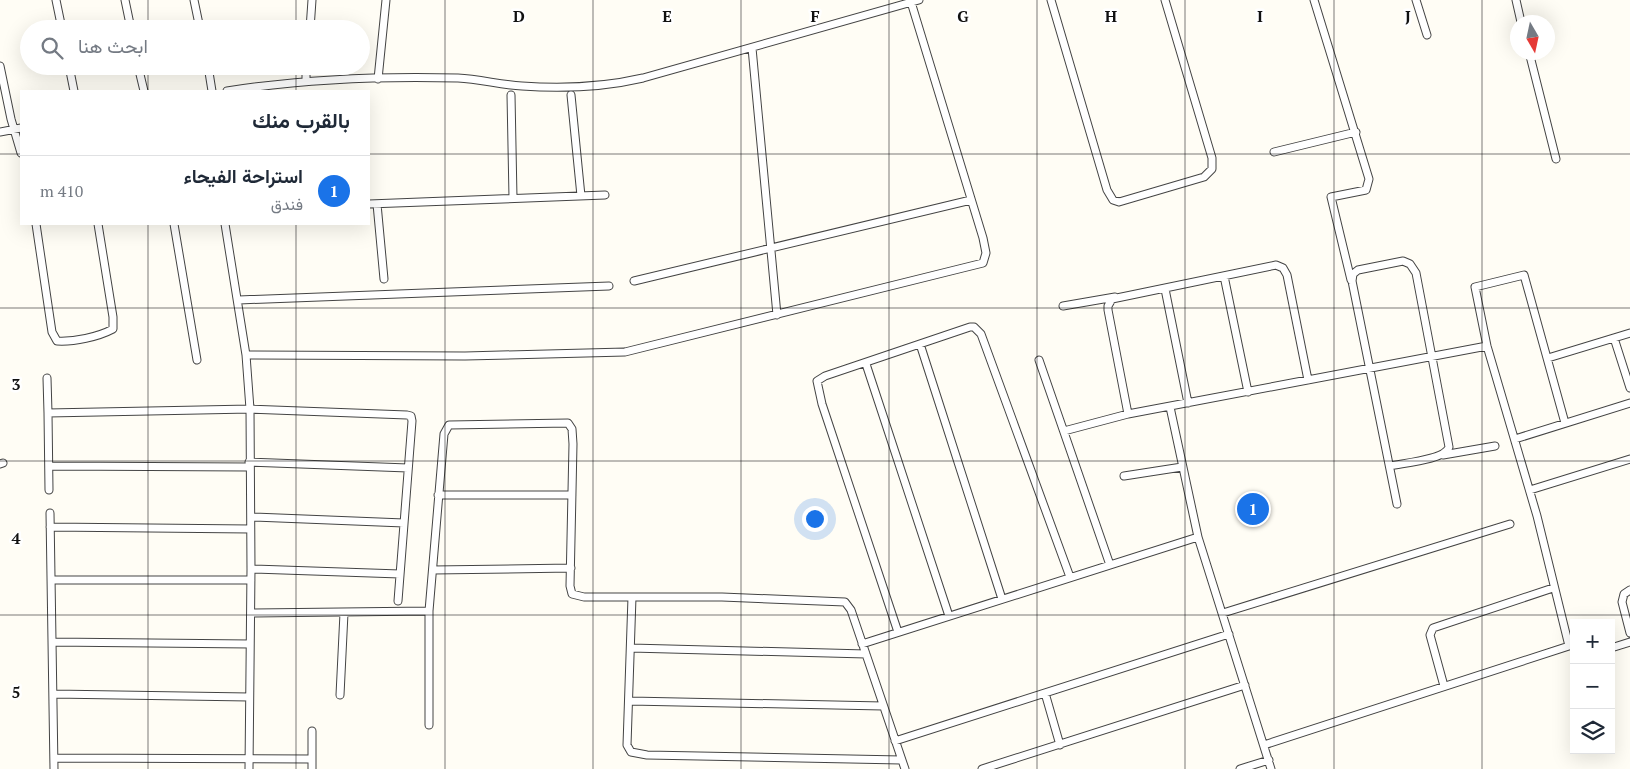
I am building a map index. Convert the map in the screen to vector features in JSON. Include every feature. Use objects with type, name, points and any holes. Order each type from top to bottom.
[{"type":"street","points":[[56,0],[60,20]]},
{"type":"street","points":[[125,0],[129,20]]},
{"type":"street","points":[[194,0],[198,20]]},
{"type":"street","points":[[311,20],[312,0]]},
{"type":"street","points":[[378,79],[386,0]]},
{"type":"street","points":[[235,90],[306,81],[459,78],[523,86],[607,86],[752,48],[919,0]]},
{"type":"street","points":[[1050,0],[1107,190],[1113,200],[1120,202],[1204,177],[1212,169],[1212,158],[1165,0]]},
{"type":"street","points":[[1314,0],[1365,161],[1369,186],[1366,190],[1331,197],[1353,287],[1397,504]]},
{"type":"street","points":[[1416,0],[1427,35]]},
{"type":"street","points":[[1516,0],[1519,15]]},
{"type":"street","points":[[246,355],[465,356],[606,354],[634,350],[983,263],[986,253],[911,2]]},
{"type":"street","points":[[752,48],[777,315]]},
{"type":"street","points":[[1530,60],[1556,159]]},
{"type":"street","points":[[0,66],[11,119],[18,129],[20,144]]},
{"type":"street","points":[[71,75],[74,90]]},
{"type":"street","points":[[140,75],[144,90]]},
{"type":"street","points":[[209,75],[212,90]]},
{"type":"street","points":[[306,75],[306,81]]},
{"type":"street","points":[[511,95],[513,198]]},
{"type":"street","points":[[571,95],[581,196]]},
{"type":"street","points":[[0,132],[18,129]]},
{"type":"street","points":[[1274,152],[1356,132]]},
{"type":"street","points":[[370,204],[605,195]]},
{"type":"street","points":[[634,281],[971,200]]},
{"type":"street","points":[[377,204],[384,279]]},
{"type":"street","points":[[36,225],[52,332],[57,341],[64,342],[105,334],[113,329],[114,316],[98,225]]},
{"type":"street","points":[[174,225],[197,360]]},
{"type":"street","points":[[225,225],[239,300],[250,409],[251,613],[249,769]]},
{"type":"street","points":[[1353,287],[1352,277],[1358,270],[1403,261],[1410,264],[1416,273],[1450,444],[1448,452],[1440,456]]},
{"type":"street","points":[[1063,306],[1166,289],[1276,265],[1283,268],[1287,275],[1308,380]]},
{"type":"street","points":[[1264,745],[1569,646],[1530,490],[1487,346],[1475,287],[1524,275],[1565,423]]},
{"type":"street","points":[[1224,276],[1248,392]]},
{"type":"street","points":[[239,300],[609,286]]},
{"type":"street","points":[[1166,289],[1188,403]]},
{"type":"street","points":[[1118,296],[1108,306],[1128,414]]},
{"type":"street","points":[[898,632],[816,385],[820,378],[866,364],[970,327],[974,327],[981,334],[1070,577]]},
{"type":"street","points":[[1548,358],[1630,333]]},
{"type":"street","points":[[1614,338],[1630,388]]},
{"type":"street","points":[[920,344],[1002,599]]},
{"type":"street","points":[[1064,431],[1128,414],[1487,346]]},
{"type":"street","points":[[1039,360],[1110,564]]},
{"type":"street","points":[[866,364],[949,616]]},
{"type":"street","points":[[47,378],[49,490]]},
{"type":"street","points":[[1515,439],[1630,403]]},
{"type":"street","points":[[1170,407],[1198,537],[1271,769]]},
{"type":"street","points":[[48,413],[250,409],[406,414],[411,416],[398,601]]},
{"type":"street","points":[[429,725],[429,611],[444,434],[449,425],[562,422],[568,423],[572,429],[570,590],[576,596],[845,602],[850,607],[905,769]]},
{"type":"street","points":[[1390,466],[1495,446]]},
{"type":"street","points":[[1530,490],[1630,460]]},
{"type":"street","points":[[49,466],[249,464],[408,468]]},
{"type":"street","points":[[1124,476],[1182,466]]},
{"type":"street","points":[[438,495],[572,496]]},
{"type":"street","points":[[50,513],[54,769]]},
{"type":"street","points":[[251,516],[404,523]]},
{"type":"street","points":[[1223,613],[1510,524]]},
{"type":"street","points":[[50,526],[250,529]]},
{"type":"street","points":[[862,644],[1198,537]]},
{"type":"street","points":[[433,570],[571,568]]},
{"type":"street","points":[[251,569],[400,574]]},
{"type":"street","points":[[51,580],[251,580]]},
{"type":"street","points":[[1444,686],[1430,635],[1433,628],[1553,588]]},
{"type":"street","points":[[1630,590],[1624,594],[1622,602],[1630,633]]},
{"type":"street","points":[[632,597],[630,701],[627,745],[635,754],[901,760]]},
{"type":"street","points":[[251,613],[429,611]]},
{"type":"street","points":[[340,695],[344,613]]},
{"type":"street","points":[[894,741],[1229,634]]},
{"type":"street","points":[[52,642],[250,644]]},
{"type":"street","points":[[1615,647],[1630,642]]},
{"type":"street","points":[[631,648],[866,654]]},
{"type":"street","points":[[982,769],[1245,685]]},
{"type":"street","points":[[1045,693],[1060,745]]},
{"type":"street","points":[[53,694],[249,697]]},
{"type":"street","points":[[630,701],[883,706]]},
{"type":"street","points":[[312,731],[312,769]]},
{"type":"street","points":[[54,758],[312,759]]},
{"type":"street","points":[[1240,769],[1269,760]]},
{"type":"place","name":"استراحة الفيحاء","points":[[1253,509]]}]
